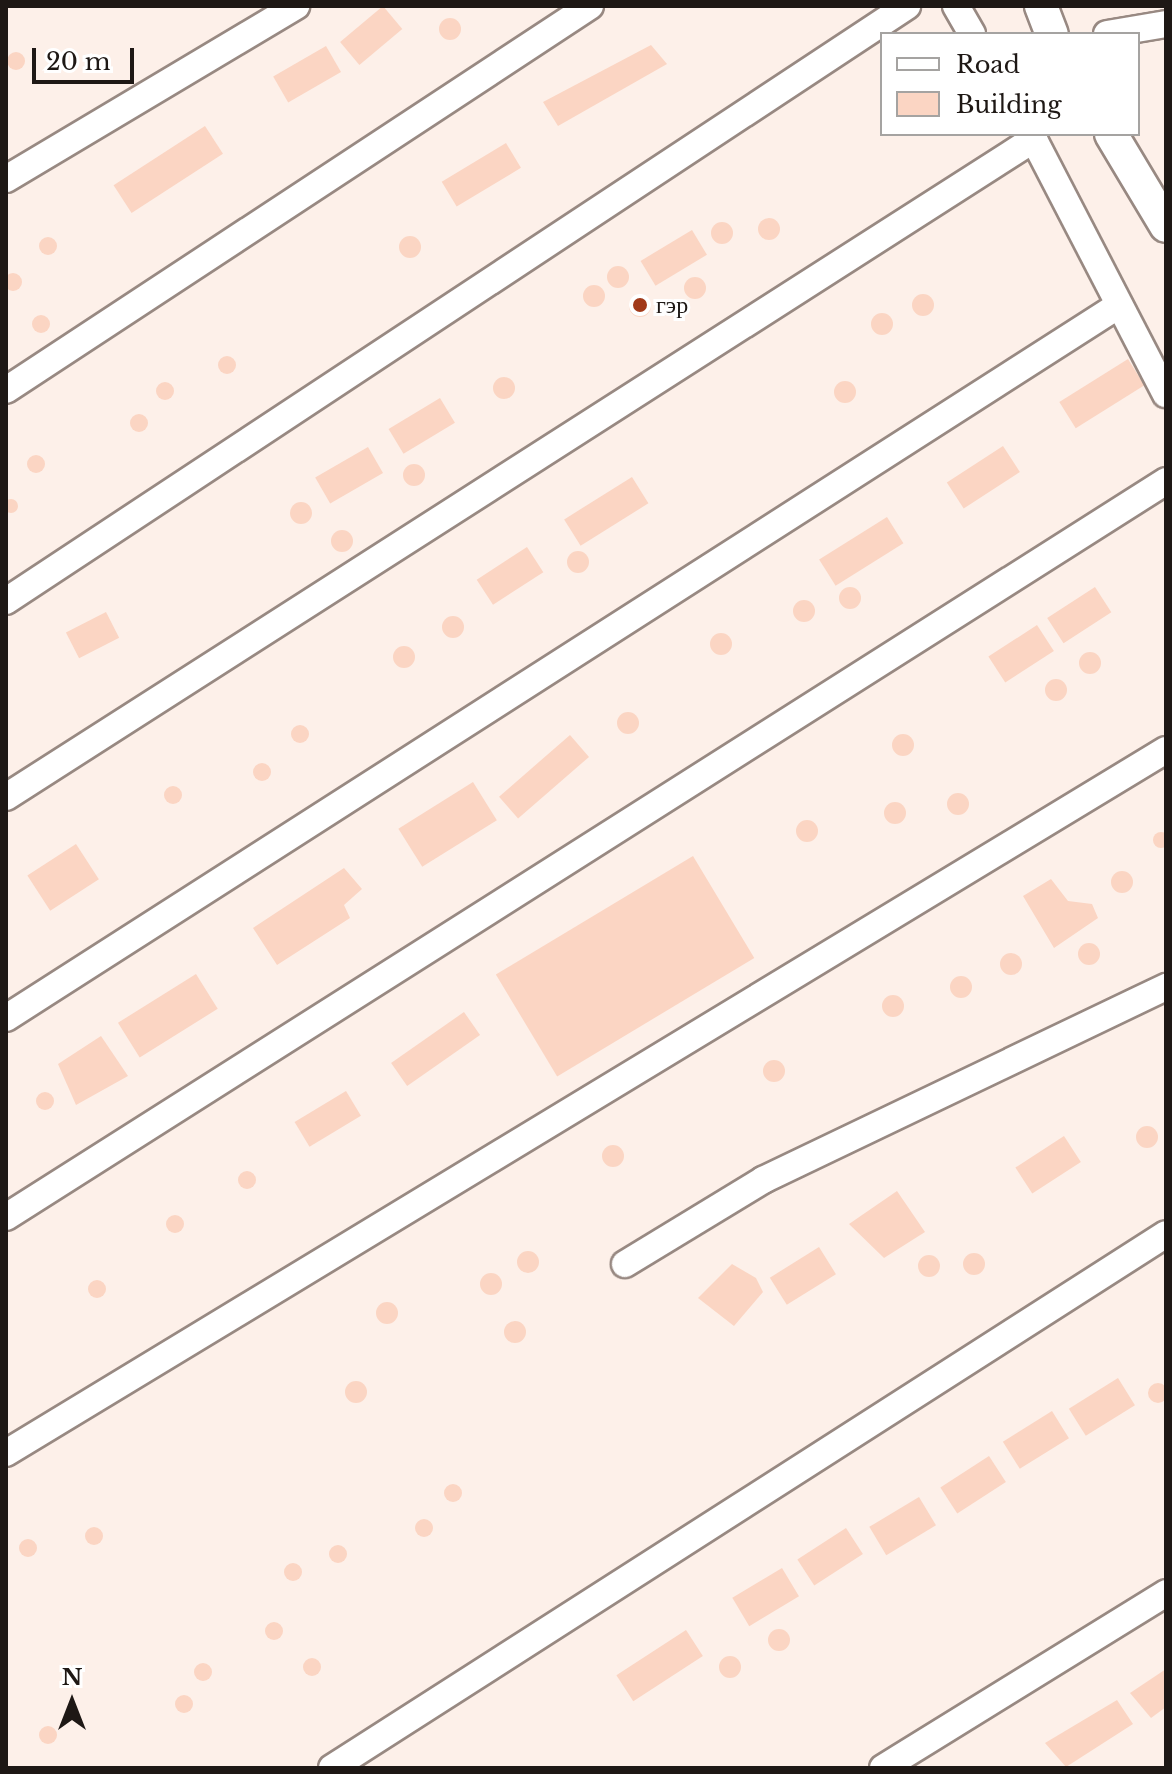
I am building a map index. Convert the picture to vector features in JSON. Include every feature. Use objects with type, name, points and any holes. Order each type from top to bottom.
[{"type":"street","points":[[6,179],[296,6]]},
{"type":"street","points":[[6,390],[590,6]]},
{"type":"street","points":[[6,601],[907,6]]},
{"type":"street","points":[[956,6],[971,32]]},
{"type":"street","points":[[1041,6],[1051,32]]},
{"type":"street","points":[[1119,32],[1166,24]]},
{"type":"street","points":[[1112,136],[1166,226]]},
{"type":"street","points":[[6,797],[1032,137],[1116,307],[1166,394]]},
{"type":"street","points":[[6,1018],[1116,307]]},
{"type":"street","points":[[6,1217],[1166,481]]},
{"type":"street","points":[[6,1453],[1166,750]]},
{"type":"street","points":[[625,1264],[763,1180],[1166,987]]},
{"type":"street","points":[[332,1768],[1166,1234]]},
{"type":"street","points":[[883,1768],[1166,1593]]},
{"type":"building","points":[[383,6],[402,29],[359,65],[340,42]]},
{"type":"building","points":[[446,18],[454,18],[461,29],[454,40],[446,40],[439,33],[439,25]]},
{"type":"building","points":[[651,45],[667,64],[558,126],[543,102]]},
{"type":"building","points":[[326,46],[341,72],[288,102],[273,76]]},
{"type":"building","points":[[16,52],[25,61],[16,70],[7,61]]},
{"type":"building","points":[[205,126],[223,154],[132,213],[114,185]]},
{"type":"building","points":[[506,143],[521,168],[457,206],[442,182]]},
{"type":"building","points":[[769,218],[777,221],[780,229],[777,237],[769,240],[761,237],[758,229],[761,221]]},
{"type":"building","name":"гэр","points":[[722,222],[730,225],[733,233],[730,241],[722,244],[714,241],[711,233],[714,225]]},
{"type":"building","points":[[692,230],[707,255],[656,286],[641,261]]},
{"type":"building","points":[[410,236],[418,239],[421,247],[418,255],[410,258],[402,255],[399,247],[402,239]]},
{"type":"building","points":[[48,237],[57,246],[48,255],[39,246]]},
{"type":"building","name":"гэр","points":[[614,266],[622,266],[629,277],[622,288],[614,288],[607,281],[607,273]]},
{"type":"building","points":[[13,273],[22,282],[13,291],[4,282]]},
{"type":"building","name":"гэр","points":[[695,277],[703,280],[706,288],[703,296],[695,299],[687,296],[684,288],[687,280]]},
{"type":"building","name":"гэр","points":[[594,285],[602,288],[605,296],[602,304],[594,307],[586,304],[583,296],[586,288]]},
{"type":"building","points":[[919,294],[927,294],[934,305],[927,316],[919,316],[912,309],[912,301]]},
{"type":"building","name":"гэр","points":[[636,295],[644,295],[651,306],[644,317],[636,317],[629,310],[629,302]]},
{"type":"building","points":[[878,313],[886,313],[893,324],[886,335],[878,335],[871,328],[871,320]]},
{"type":"building","points":[[41,315],[50,324],[41,333],[32,324]]},
{"type":"building","points":[[227,356],[236,365],[227,374],[218,365]]},
{"type":"building","points":[[1128,359],[1144,385],[1076,428],[1059,402]]},
{"type":"building","points":[[504,377],[512,380],[515,388],[512,396],[504,399],[496,396],[493,388],[496,380]]},
{"type":"building","points":[[845,381],[853,384],[856,392],[853,400],[845,403],[837,400],[834,392],[837,384]]},
{"type":"building","points":[[165,382],[174,391],[165,400],[156,391]]},
{"type":"building","points":[[440,398],[455,423],[404,454],[389,429]]},
{"type":"building","points":[[139,414],[148,423],[139,432],[130,423]]},
{"type":"building","points":[[1003,446],[1020,472],[964,508],[947,482]]},
{"type":"building","points":[[368,447],[383,473],[330,503],[315,478]]},
{"type":"building","points":[[36,455],[45,464],[36,473],[27,464]]},
{"type":"building","points":[[414,464],[422,467],[425,475],[422,483],[414,486],[406,483],[403,475],[406,467]]},
{"type":"building","points":[[632,477],[648,503],[581,546],[564,519]]},
{"type":"building","points":[[11,499],[18,506],[11,513],[4,506]]},
{"type":"building","points":[[297,502],[305,502],[312,513],[305,524],[297,524],[290,517],[290,509]]},
{"type":"building","points":[[887,517],[903,543],[836,586],[819,559]]},
{"type":"building","points":[[342,530],[350,533],[353,541],[350,549],[342,552],[334,549],[331,541],[334,533]]},
{"type":"building","points":[[527,547],[543,572],[493,605],[477,580]]},
{"type":"building","points":[[574,551],[582,551],[589,562],[582,573],[574,573],[567,566],[567,558]]},
{"type":"building","points":[[846,587],[854,587],[861,598],[854,609],[846,609],[839,602],[839,594]]},
{"type":"building","points":[[1095,587],[1111,612],[1064,643],[1047,618]]},
{"type":"building","points":[[804,600],[812,603],[815,611],[812,619],[804,622],[796,619],[793,611],[796,603]]},
{"type":"building","points":[[106,612],[119,638],[79,658],[66,632]]},
{"type":"building","points":[[449,616],[457,616],[464,627],[457,638],[449,638],[442,631],[442,623]]},
{"type":"building","points":[[1037,625],[1054,651],[1005,683],[988,657]]},
{"type":"building","points":[[721,633],[729,636],[732,644],[729,652],[721,655],[713,652],[710,644],[713,636]]},
{"type":"building","points":[[404,646],[412,649],[415,657],[412,665],[404,668],[396,665],[393,657],[396,649]]},
{"type":"building","points":[[1090,652],[1098,655],[1101,663],[1098,671],[1090,674],[1082,671],[1079,663],[1082,655]]},
{"type":"building","points":[[1056,679],[1064,682],[1067,690],[1064,698],[1056,701],[1048,698],[1045,690],[1048,682]]},
{"type":"building","points":[[628,712],[636,715],[639,723],[636,731],[628,734],[620,731],[617,723],[620,715]]},
{"type":"building","points":[[300,725],[309,734],[300,743],[291,734]]},
{"type":"building","points":[[903,734],[911,737],[914,745],[911,753],[903,756],[895,753],[892,745],[895,737]]},
{"type":"building","points":[[570,735],[589,757],[518,819],[499,797]]},
{"type":"building","points":[[262,763],[271,772],[262,781],[253,772]]},
{"type":"building","points":[[473,782],[497,820],[422,867],[398,829]]},
{"type":"building","points":[[173,786],[182,795],[173,804],[164,795]]},
{"type":"building","points":[[954,793],[962,793],[969,804],[962,815],[954,815],[947,808],[947,800]]},
{"type":"building","points":[[891,802],[899,802],[906,813],[899,824],[891,824],[884,817],[884,809]]},
{"type":"building","points":[[807,820],[815,823],[818,831],[815,839],[807,842],[799,839],[796,831],[799,823]]},
{"type":"building","points":[[1158,832],[1164,832],[1169,840],[1167,846],[1158,848],[1153,843],[1153,837]]},
{"type":"building","points":[[76,844],[99,879],[50,911],[27,876]]},
{"type":"building","points":[[693,856],[754,958],[557,1076],[496,974]]},
{"type":"building","points":[[344,868],[362,889],[344,905],[350,918],[277,965],[253,928]]},
{"type":"building","points":[[1122,871],[1130,874],[1133,882],[1130,890],[1122,893],[1114,890],[1111,882],[1114,874]]},
{"type":"building","points":[[1051,879],[1068,901],[1092,904],[1098,918],[1054,948],[1023,896]]},
{"type":"building","points":[[1089,943],[1097,946],[1100,954],[1097,962],[1089,965],[1081,962],[1078,954],[1081,946]]},
{"type":"building","points":[[1007,953],[1015,953],[1022,964],[1015,975],[1007,975],[1000,968],[1000,960]]},
{"type":"building","points":[[196,974],[218,1009],[140,1058],[118,1023]]},
{"type":"building","points":[[957,976],[965,976],[972,987],[965,998],[957,998],[950,991],[950,983]]},
{"type":"building","points":[[889,995],[897,995],[904,1006],[897,1017],[889,1017],[882,1010],[882,1002]]},
{"type":"building","points":[[464,1012],[480,1035],[407,1086],[391,1063]]},
{"type":"building","points":[[101,1036],[128,1076],[76,1105],[58,1064]]},
{"type":"building","points":[[770,1060],[778,1060],[785,1071],[778,1082],[770,1082],[763,1075],[763,1067]]},
{"type":"building","points":[[346,1091],[361,1116],[310,1147],[295,1122]]},
{"type":"building","points":[[45,1092],[54,1101],[45,1110],[36,1101]]},
{"type":"building","points":[[1147,1126],[1155,1129],[1158,1137],[1155,1145],[1147,1148],[1139,1145],[1136,1137],[1139,1129]]},
{"type":"building","points":[[1064,1136],[1081,1162],[1032,1194],[1015,1168]]},
{"type":"building","points":[[613,1145],[621,1148],[624,1156],[621,1164],[613,1167],[605,1164],[602,1156],[605,1148]]},
{"type":"building","points":[[247,1171],[256,1180],[247,1189],[238,1180]]},
{"type":"building","points":[[897,1191],[925,1232],[884,1258],[849,1224]]},
{"type":"building","points":[[175,1215],[184,1224],[175,1233],[166,1224]]},
{"type":"building","points":[[819,1247],[836,1274],[787,1305],[770,1278]]},
{"type":"building","points":[[528,1251],[536,1254],[539,1262],[536,1270],[528,1273],[520,1270],[517,1262],[520,1254]]},
{"type":"building","points":[[970,1253],[978,1253],[985,1264],[978,1275],[970,1275],[963,1268],[963,1260]]},
{"type":"building","points":[[929,1255],[937,1258],[940,1266],[937,1274],[929,1277],[921,1274],[918,1266],[921,1258]]},
{"type":"building","points":[[732,1264],[756,1278],[763,1292],[734,1326],[698,1298]]},
{"type":"building","points":[[491,1273],[499,1276],[502,1284],[499,1292],[491,1295],[483,1292],[480,1284],[483,1276]]},
{"type":"building","points":[[97,1280],[106,1289],[97,1298],[88,1289]]},
{"type":"building","points":[[387,1302],[395,1305],[398,1313],[395,1321],[387,1324],[379,1321],[376,1313],[379,1305]]},
{"type":"building","points":[[515,1321],[523,1324],[526,1332],[523,1340],[515,1343],[507,1340],[504,1332],[507,1324]]},
{"type":"building","points":[[1118,1378],[1135,1405],[1086,1436],[1069,1409]]},
{"type":"building","points":[[352,1381],[360,1381],[367,1392],[360,1403],[352,1403],[345,1396],[345,1388]]},
{"type":"building","points":[[1158,1383],[1165,1386],[1168,1393],[1165,1400],[1158,1403],[1151,1400],[1148,1393],[1151,1386]]},
{"type":"building","points":[[1052,1411],[1069,1438],[1020,1469],[1003,1442]]},
{"type":"building","points":[[989,1456],[1006,1482],[957,1514],[940,1488]]},
{"type":"building","points":[[453,1484],[462,1493],[453,1502],[444,1493]]},
{"type":"building","points":[[919,1497],[936,1525],[886,1555],[869,1527]]},
{"type":"building","points":[[424,1519],[433,1528],[424,1537],[415,1528]]},
{"type":"building","points":[[94,1527],[103,1536],[94,1545],[85,1536]]},
{"type":"building","points":[[846,1528],[863,1554],[814,1586],[797,1560]]},
{"type":"building","points":[[28,1539],[37,1548],[28,1557],[19,1548]]},
{"type":"building","points":[[338,1545],[347,1554],[338,1563],[329,1554]]},
{"type":"building","points":[[293,1563],[302,1572],[293,1581],[284,1572]]},
{"type":"building","points":[[782,1568],[799,1596],[749,1626],[732,1598]]},
{"type":"building","points":[[274,1622],[283,1631],[274,1640],[265,1631]]},
{"type":"building","points":[[779,1629],[787,1632],[790,1640],[787,1648],[779,1651],[771,1648],[768,1640],[771,1632]]},
{"type":"building","points":[[686,1630],[703,1656],[633,1701],[616,1675]]},
{"type":"building","points":[[726,1656],[734,1656],[741,1667],[734,1678],[726,1678],[719,1671],[719,1663]]},
{"type":"building","points":[[312,1658],[321,1667],[312,1676],[303,1667]]},
{"type":"building","points":[[203,1663],[212,1672],[203,1681],[194,1672]]},
{"type":"building","points":[[1166,1669],[1166,1707],[1151,1718],[1130,1693]]},
{"type":"building","points":[[184,1695],[193,1704],[184,1713],[175,1704]]},
{"type":"building","points":[[1117,1700],[1133,1724],[1066,1767],[1045,1743]]},
{"type":"building","points":[[48,1726],[57,1735],[48,1744],[39,1735]]},
{"type":"place","name":"гэр","points":[[640,305]]}]
